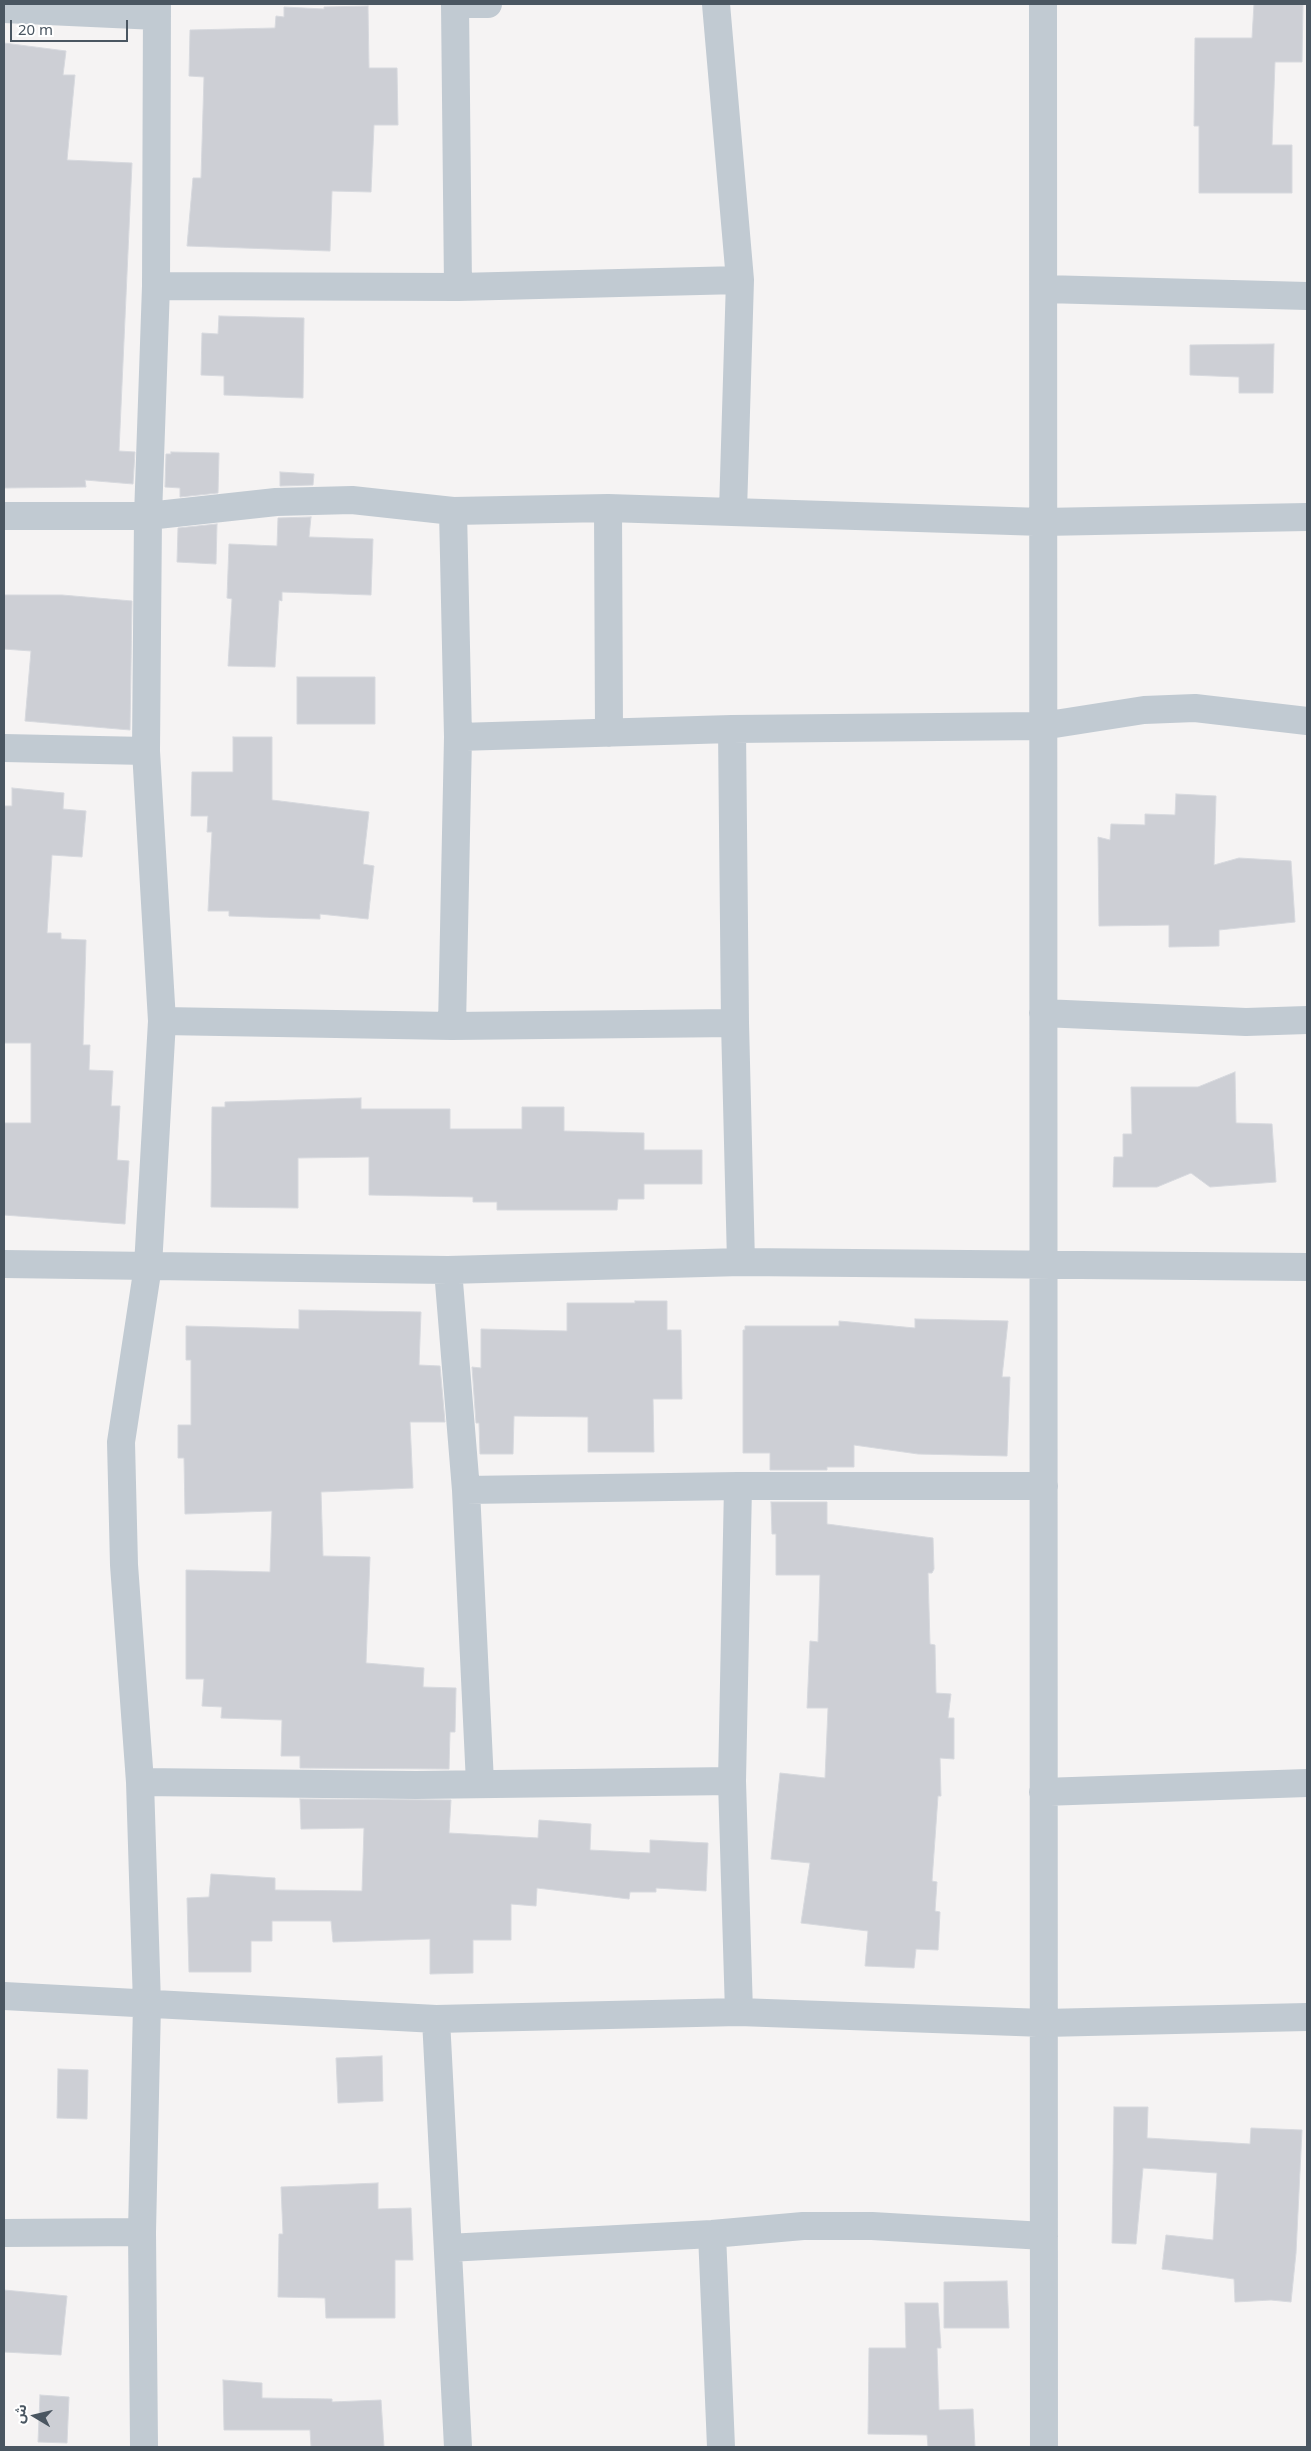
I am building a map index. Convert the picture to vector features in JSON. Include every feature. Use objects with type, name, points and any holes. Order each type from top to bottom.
[{"type":"street","points":[[458,287],[455,4],[488,4]]},
{"type":"street","points":[[716,4],[740,280],[734,511]]},
{"type":"street","points":[[1044,4],[1042,522],[1044,2447]]},
{"type":"street","points":[[4,9],[157,10],[156,286],[148,516],[146,752],[162,1021],[148,1266],[121,1442],[124,1564],[140,1782],[147,2004],[142,2232],[144,2447]]},
{"type":"street","points":[[156,286],[458,287],[740,280]]},
{"type":"street","points":[[1044,289],[1307,296]]},
{"type":"street","points":[[4,516],[148,516],[276,502],[352,500],[452,511],[608,508],[1042,522],[1307,517]]},
{"type":"street","points":[[608,508],[609,733]]},
{"type":"street","points":[[452,511],[458,738],[452,1026]]},
{"type":"street","points":[[458,738],[732,729],[1042,726],[1144,710],[1194,708],[1307,721]]},
{"type":"street","points":[[732,729],[735,1023],[741,1262]]},
{"type":"street","points":[[4,748],[146,752]]},
{"type":"street","points":[[1043,1013],[1246,1022],[1307,1020]]},
{"type":"street","points":[[162,1021],[452,1026],[735,1023]]},
{"type":"street","points":[[4,1264],[448,1270],[741,1262],[1307,1267]]},
{"type":"street","points":[[448,1270],[466,1490],[480,1783]]},
{"type":"street","points":[[466,1490],[738,1486],[1044,1486]]},
{"type":"street","points":[[738,1486],[732,1781],[739,2012]]},
{"type":"street","points":[[140,1782],[416,1785],[732,1781]]},
{"type":"street","points":[[1043,1792],[1307,1783]]},
{"type":"street","points":[[4,1996],[436,2019],[739,2012],[1044,2023],[1307,2017]]},
{"type":"street","points":[[436,2019],[458,2447]]},
{"type":"street","points":[[448,2248],[712,2234],[803,2226],[872,2226],[1044,2236]]},
{"type":"street","points":[[4,2233],[142,2232]]},
{"type":"street","points":[[712,2234],[721,2447]]},
{"type":"building","points":[[1254,4],[1303,4],[1302,62],[1275,62],[1272,145],[1292,145],[1292,193],[1199,193],[1199,126],[1194,126],[1195,38],[1252,38]]},
{"type":"building","points":[[368,6],[369,68],[397,68],[398,125],[374,125],[371,192],[332,191],[330,251],[187,246],[193,178],[201,178],[204,77],[189,76],[190,30],[275,28],[276,16],[284,17],[284,7],[324,9],[324,7]]},
{"type":"building","points":[[4,43],[66,51],[63,75],[75,75],[67,160],[132,163],[119,451],[135,452],[133,484],[85,480],[86,487],[4,488]]},
{"type":"building","points":[[219,316],[304,318],[303,398],[224,395],[224,376],[201,375],[202,333],[218,334]]},
{"type":"building","points":[[1274,344],[1273,393],[1239,393],[1239,377],[1190,375],[1190,345]]},
{"type":"building","points":[[171,452],[219,453],[218,493],[180,497],[180,488],[165,487],[166,454],[171,454]]},
{"type":"building","points":[[280,472],[314,474],[313,485],[280,486]]},
{"type":"building","points":[[311,517],[309,537],[373,539],[371,595],[282,592],[282,601],[279,600],[275,667],[228,666],[232,599],[227,598],[229,544],[277,546],[278,518]]},
{"type":"building","points":[[217,524],[216,564],[177,562],[178,528]]},
{"type":"building","points":[[4,595],[62,595],[132,601],[130,730],[25,721],[31,651],[4,649]]},
{"type":"building","points":[[297,677],[375,677],[375,724],[297,724]]},
{"type":"building","points":[[233,737],[272,737],[272,800],[369,812],[363,864],[374,866],[368,919],[320,914],[320,919],[229,916],[229,911],[208,911],[212,832],[207,832],[208,816],[191,816],[192,772],[233,772]]},
{"type":"building","points":[[12,788],[64,793],[63,809],[86,811],[82,857],[52,855],[47,933],[61,933],[61,939],[86,940],[83,1045],[90,1045],[89,1070],[113,1071],[111,1106],[120,1106],[117,1160],[129,1161],[125,1224],[4,1215],[4,1123],[31,1123],[31,1043],[4,1043],[4,806],[12,806]]},
{"type":"building","points":[[1176,794],[1216,796],[1214,865],[1239,858],[1291,861],[1295,922],[1219,930],[1219,946],[1169,947],[1169,925],[1099,926],[1098,837],[1110,840],[1111,824],[1145,825],[1145,814],[1175,815]]},
{"type":"building","points":[[1235,1072],[1236,1123],[1272,1124],[1276,1182],[1210,1187],[1191,1173],[1157,1187],[1113,1187],[1114,1157],[1123,1157],[1123,1134],[1132,1134],[1131,1087],[1198,1087]]},
{"type":"building","points":[[361,1098],[361,1109],[450,1109],[450,1129],[522,1129],[522,1107],[564,1107],[564,1131],[644,1133],[644,1150],[702,1150],[702,1184],[644,1184],[644,1199],[618,1199],[617,1210],[497,1210],[497,1202],[473,1202],[473,1197],[369,1195],[369,1157],[298,1158],[298,1208],[211,1207],[212,1107],[225,1107],[225,1102]]},
{"type":"building","points":[[635,1301],[667,1301],[667,1330],[681,1330],[682,1399],[653,1399],[654,1452],[588,1452],[588,1417],[514,1416],[513,1454],[480,1454],[479,1423],[476,1423],[472,1367],[481,1368],[481,1329],[567,1331],[567,1303],[635,1303]]},
{"type":"building","points":[[299,1310],[421,1312],[419,1365],[440,1366],[445,1422],[410,1422],[413,1488],[321,1492],[323,1556],[370,1557],[366,1663],[424,1668],[423,1687],[456,1688],[455,1732],[450,1732],[449,1769],[300,1768],[300,1756],[281,1756],[282,1720],[221,1718],[222,1707],[202,1706],[204,1679],[186,1679],[186,1570],[270,1572],[272,1511],[185,1514],[184,1458],[178,1458],[178,1425],[191,1425],[191,1360],[186,1360],[186,1326],[299,1329]]},
{"type":"building","points":[[915,1319],[1008,1321],[1002,1377],[1010,1377],[1007,1456],[918,1454],[854,1445],[854,1467],[827,1467],[827,1470],[770,1470],[770,1453],[743,1453],[743,1330],[745,1330],[745,1326],[839,1326],[839,1321],[915,1328]]},
{"type":"building","points":[[771,1502],[827,1502],[827,1524],[933,1538],[934,1569],[932,1573],[928,1573],[930,1644],[935,1645],[936,1693],[951,1694],[948,1718],[954,1718],[954,1759],[940,1758],[941,1796],[938,1796],[932,1881],[937,1882],[935,1911],[940,1912],[938,1950],[916,1949],[914,1968],[865,1966],[868,1931],[801,1923],[810,1863],[771,1859],[780,1773],[825,1778],[828,1708],[807,1708],[810,1641],[818,1642],[820,1575],[776,1575],[776,1534],[772,1534]]},
{"type":"building","points":[[300,1799],[451,1800],[449,1833],[538,1838],[539,1820],[591,1824],[590,1850],[650,1853],[650,1840],[708,1843],[706,1891],[656,1888],[656,1892],[630,1892],[629,1899],[537,1888],[536,1906],[511,1904],[511,1940],[473,1940],[473,1973],[430,1974],[430,1939],[333,1942],[331,1921],[272,1921],[272,1941],[251,1941],[251,1972],[189,1972],[187,1898],[209,1897],[211,1874],[275,1878],[275,1890],[362,1891],[364,1828],[301,1829]]},
{"type":"building","points":[[382,2056],[383,2101],[338,2103],[336,2058]]},
{"type":"building","points":[[58,2069],[88,2070],[87,2119],[57,2118]]},
{"type":"building","points":[[1114,2107],[1148,2107],[1147,2138],[1250,2144],[1251,2128],[1302,2130],[1296,2253],[1291,2302],[1271,2300],[1235,2302],[1234,2279],[1162,2269],[1166,2235],[1213,2240],[1217,2173],[1143,2168],[1136,2244],[1112,2243]]},
{"type":"building","points":[[378,2183],[378,2209],[411,2208],[413,2260],[395,2260],[395,2318],[326,2318],[325,2298],[278,2297],[279,2234],[283,2234],[281,2187]]},
{"type":"building","points":[[1007,2281],[1009,2328],[944,2328],[944,2282]]},
{"type":"building","points":[[4,2290],[67,2296],[61,2355],[4,2352]]},
{"type":"building","points":[[905,2303],[938,2303],[941,2348],[937,2348],[939,2410],[973,2409],[975,2447],[928,2447],[927,2435],[868,2434],[869,2348],[906,2348]]},
{"type":"building","points":[[223,2380],[262,2383],[262,2398],[332,2399],[332,2402],[381,2400],[384,2447],[311,2447],[310,2430],[224,2430]]},
{"type":"building","points":[[40,2395],[69,2397],[67,2443],[38,2442]]}]
